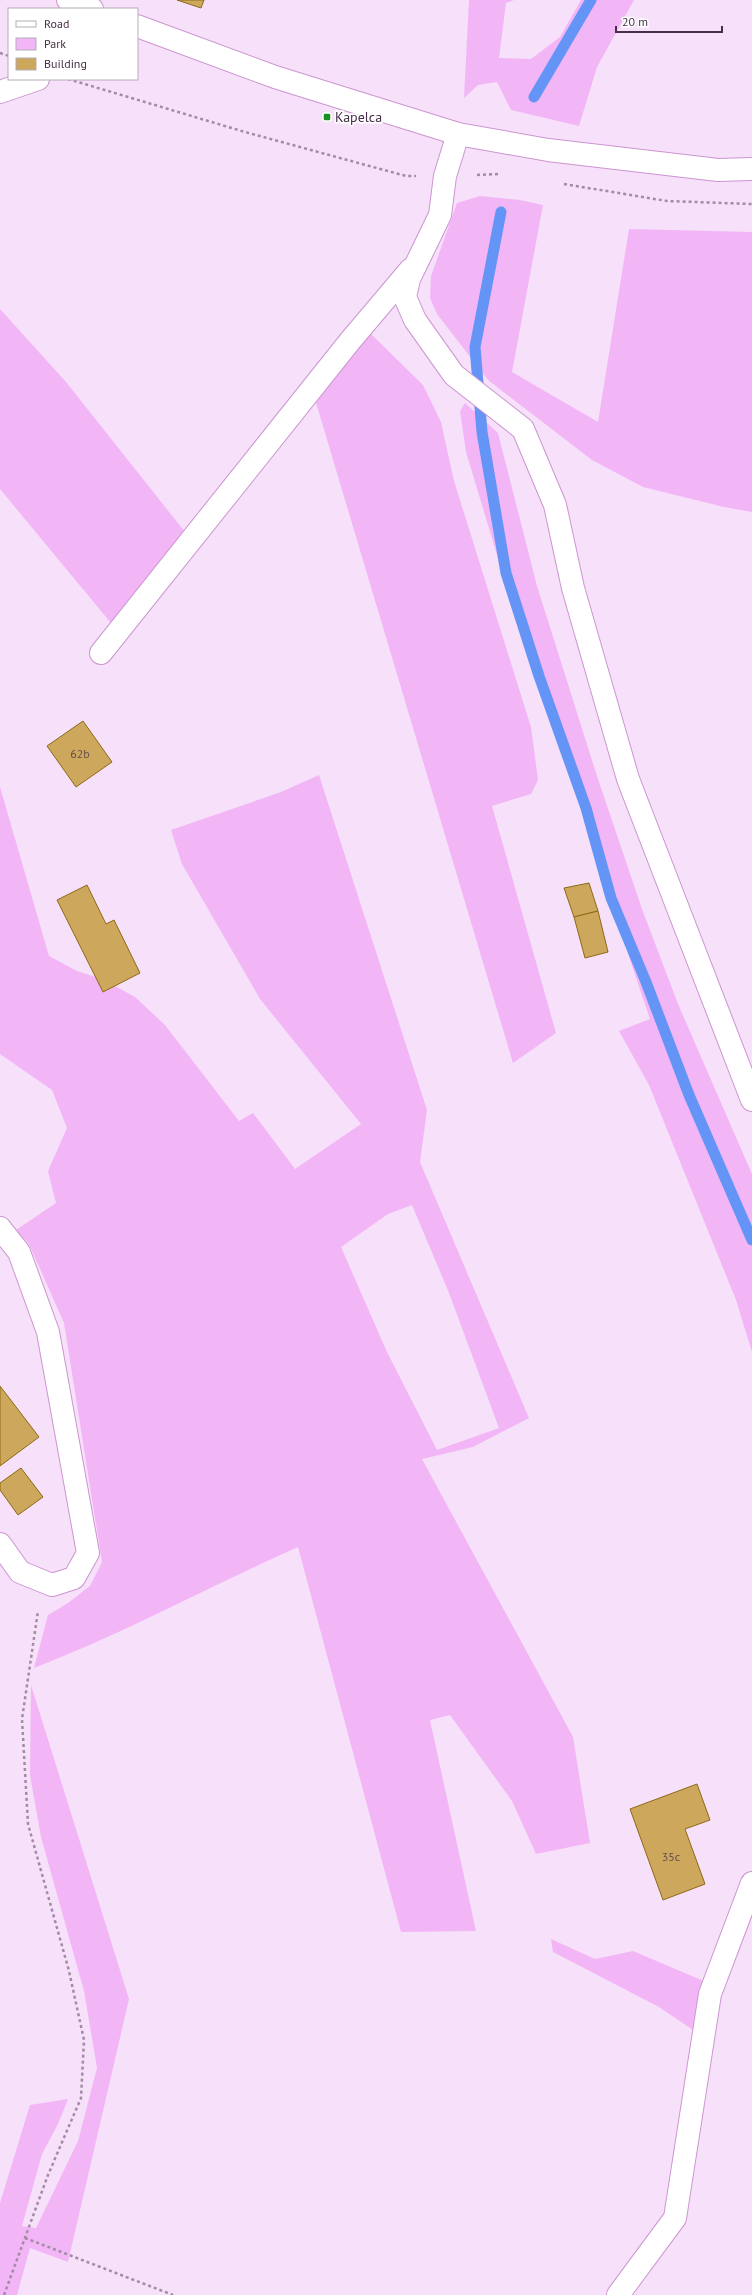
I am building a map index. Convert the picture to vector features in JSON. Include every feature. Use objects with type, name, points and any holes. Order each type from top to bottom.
[{"type":"street","points":[[68,0],[89,8]]},
{"type":"street","points":[[138,26],[274,77],[458,134],[548,150],[718,170],[752,169]]},
{"type":"street","points":[[0,92],[35,80]]},
{"type":"street","points":[[458,134],[445,176],[440,215],[409,279],[406,297],[415,320],[454,375],[523,429],[555,505],[573,588],[628,779],[752,1100]]},
{"type":"street","points":[[101,653],[350,341],[418,260]]},
{"type":"street","points":[[0,1228],[19,1252],[48,1332],[88,1553],[74,1578],[52,1585],[20,1572],[0,1544]]},
{"type":"street","points":[[618,2295],[675,2218],[710,1994],[752,1883]]},
{"type":"path","points":[[71,80],[245,132],[406,176],[507,175]]},
{"type":"path","points":[[561,184],[667,201],[752,204]]},
{"type":"path","points":[[4,2295],[48,2175],[81,2098],[84,2040],[69,1971],[28,1824],[22,1719],[42,1581]]},
{"type":"path","points":[[26,2238],[173,2295]]},
{"type":"green space","points":[[469,0],[514,0],[506,3],[499,58],[531,59],[560,37],[581,0],[634,0],[597,67],[579,126],[511,110],[497,82],[478,85],[464,98]]},
{"type":"green space","points":[[480,196],[520,200],[543,205],[512,372],[598,422],[629,229],[752,232],[752,512],[724,507],[643,487],[592,460],[488,380],[437,314],[430,298],[431,276],[457,203]]},
{"type":"green space","points":[[0,309],[66,382],[185,532],[111,623],[0,489]]},
{"type":"green space","points":[[369,332],[423,385],[441,422],[454,481],[531,727],[538,780],[531,794],[492,806],[556,1033],[513,1063],[314,396]]},
{"type":"green space","points":[[465,403],[498,433],[537,586],[597,776],[642,909],[678,1004],[752,1174],[752,1352],[736,1300],[649,1085],[619,1031],[650,1019],[594,853],[580,800],[532,671],[466,452],[460,411]]},
{"type":"green space","points":[[319,775],[427,1110],[420,1162],[529,1418],[473,1447],[422,1459],[573,1737],[590,1843],[536,1854],[512,1801],[450,1715],[430,1720],[476,1931],[401,1932],[298,1547],[134,1625],[34,1668],[48,1615],[68,1603],[90,1586],[102,1562],[64,1323],[29,1244],[16,1230],[56,1203],[48,1171],[67,1128],[52,1090],[0,1054],[0,787],[49,956],[77,971],[102,979],[135,997],[165,1025],[239,1121],[253,1113],[295,1169],[361,1124],[260,999],[182,864],[171,830],[281,792]],"holes":[[[412,1205],[449,1293],[499,1428],[437,1450],[387,1352],[341,1247],[388,1214]]]},
{"type":"green space","points":[[31,1685],[129,1999],[68,2262],[30,2248],[17,2295],[0,2295],[0,2203],[30,2105],[68,2099],[58,2124],[42,2154],[22,2226],[36,2228],[78,2141],[97,2068],[84,1991],[41,1837],[30,1775]]},
{"type":"green space","points":[[551,1939],[595,1959],[633,1951],[706,1982],[702,2036],[659,2007],[553,1952]]},
{"type":"building","points":[[177,0],[204,0],[201,8]]},
{"type":"building","points":[[83,721],[112,762],[76,787],[47,746]]},
{"type":"building","points":[[589,883],[598,911],[574,917],[564,888]]},
{"type":"building","points":[[87,885],[106,924],[114,920],[140,973],[103,992],[57,900]]},
{"type":"building","points":[[598,911],[608,952],[585,958],[574,917]]},
{"type":"building","points":[[0,1386],[39,1437],[0,1466]]},
{"type":"building","points":[[21,1468],[43,1497],[18,1515],[0,1490],[0,1483]]},
{"type":"building","points":[[697,1784],[710,1820],[685,1829],[705,1884],[663,1900],[630,1809]]},
{"type":"waterway","points":[[534,97],[591,0]]},
{"type":"waterway","points":[[501,212],[475,347],[482,432],[506,573],[539,676],[586,808],[611,898],[646,982],[689,1095],[752,1240]]},
{"type":"place","name":"Kapelca","points":[[327,117]]}]
